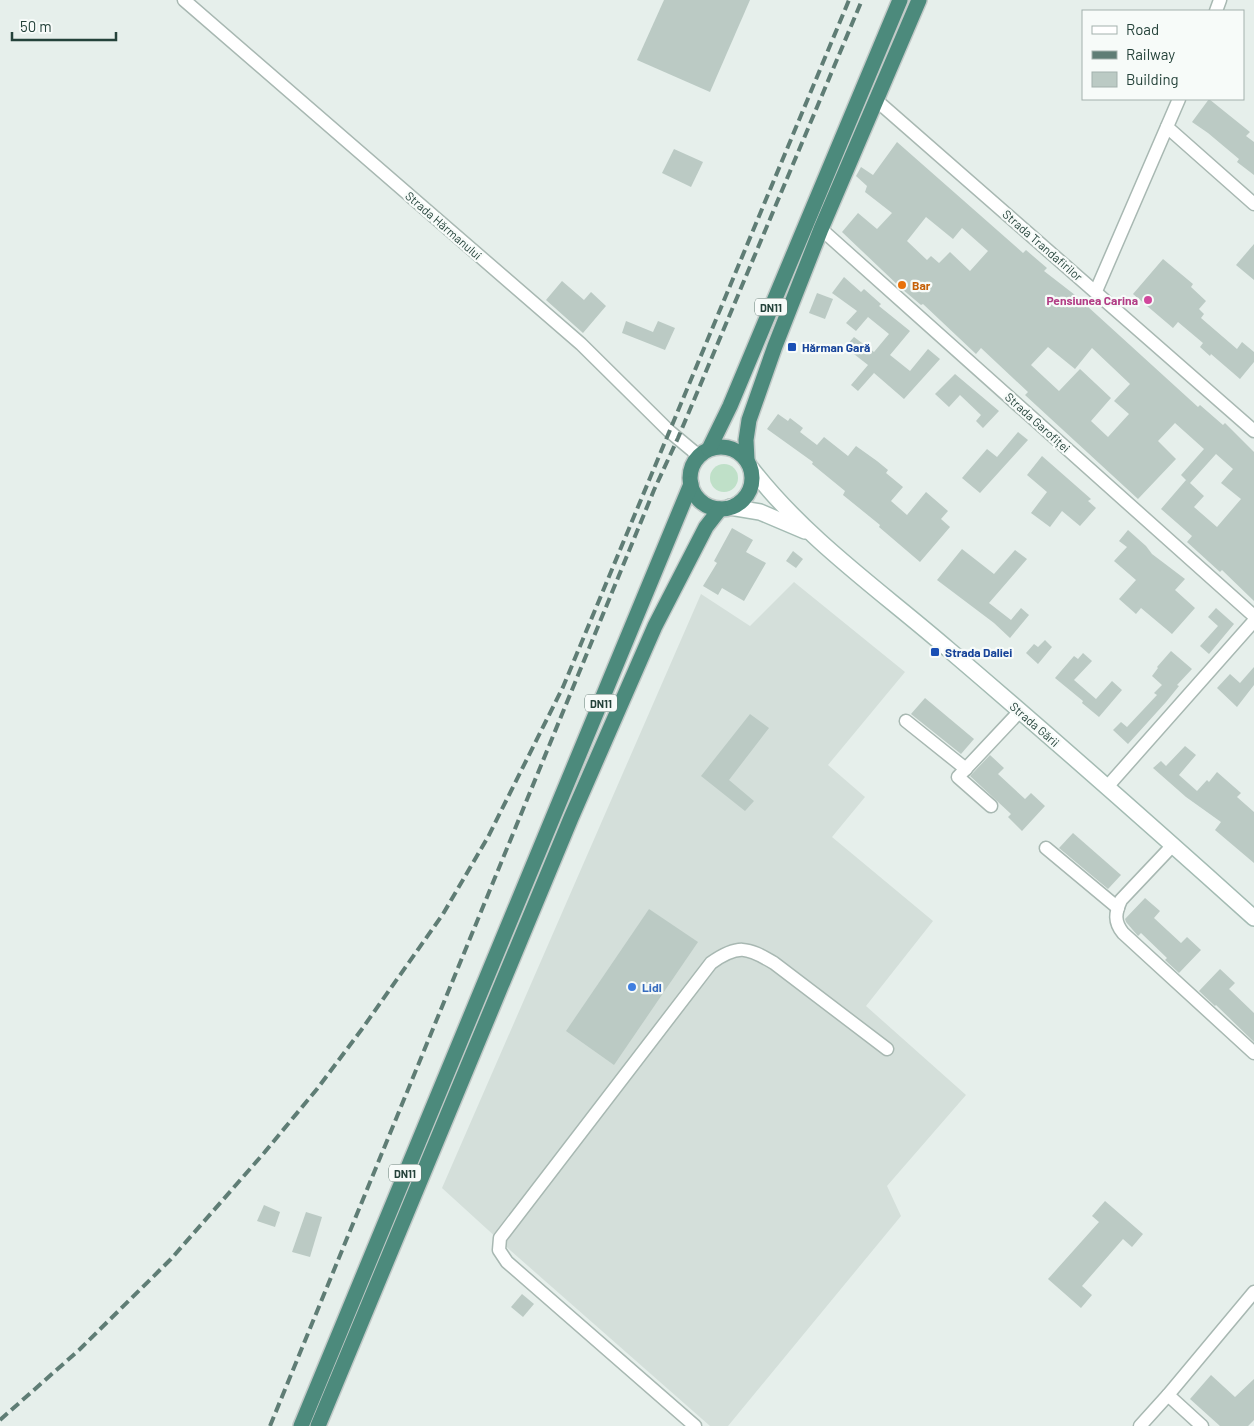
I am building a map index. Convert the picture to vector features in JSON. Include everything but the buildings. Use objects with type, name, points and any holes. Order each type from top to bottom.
[{"type":"highway","name":"DN11","points":[[301,1426],[691,484],[690,474],[693,464],[704,453],[730,406],[900,0]]},
{"type":"highway","name":"DN11","points":[[318,1426],[548,873],[655,626],[706,527],[725,508],[739,503],[751,488],[753,478],[746,440],[749,420],[775,346],[821,229],[919,0]]},
{"type":"highway","points":[[704,453],[720,446],[730,448],[740,452],[749,464]]},
{"type":"highway","points":[[691,484],[695,494],[701,501],[710,506],[725,508]]},
{"type":"main road","points":[[749,464],[767,489],[811,534]]},
{"type":"main road","points":[[725,508],[760,512],[811,534]]},
{"type":"main road","name":"Strada Gării","points":[[811,534],[1020,711],[1254,918]]},
{"type":"street","name":"Strada Hărmanului","points":[[184,0],[581,344],[669,430],[704,453]]},
{"type":"street","name":"Strada Trandafirilor","points":[[876,100],[1254,431]]},
{"type":"street","points":[[1096,291],[1179,100]]},
{"type":"street","points":[[1167,127],[1254,204]]},
{"type":"street","name":"Strada Garofiței","points":[[821,229],[1254,616]]},
{"type":"street","points":[[1107,787],[1254,622]]},
{"type":"street","points":[[991,806],[958,778],[1020,711]]},
{"type":"street","points":[[906,721],[966,769]]},
{"type":"street","points":[[1173,845],[1121,900],[1116,922],[1123,933],[1254,1053]]},
{"type":"street","points":[[1046,848],[1118,908]]},
{"type":"street","points":[[695,1426],[506,1262],[499,1250],[500,1238],[712,963],[725,954],[738,949],[755,952],[782,969],[887,1049]]},
{"type":"street","points":[[1140,1426],[1254,1292]]},
{"type":"street","points":[[1168,1395],[1202,1426]]},
{"type":"shaded area","points":[[794,582],[905,672],[828,765],[865,797],[832,837],[933,921],[866,1006],[966,1095],[887,1186],[901,1216],[728,1426],[710,1426],[442,1188],[701,594],[750,626]]},
{"type":"green space","points":[[724,464],[734,468],[738,478],[734,488],[724,492],[714,488],[710,478],[714,468]]},
{"type":"railway","points":[[0,1420],[79,1350],[171,1259],[264,1153],[317,1089],[362,1029],[443,914],[488,837],[563,687],[849,0]]},
{"type":"railway","points":[[270,1426],[654,490],[678,438],[862,0]]},
{"type":"place","name":"Bar","points":[[902,285]]},
{"type":"place","name":"Pensiunea Carina","points":[[1148,300]]},
{"type":"place","name":"Hărman Gară","points":[[792,347]]},
{"type":"place","name":"Strada Daliei","points":[[935,652]]},
{"type":"place","name":"Lidl","points":[[632,987]]}]
